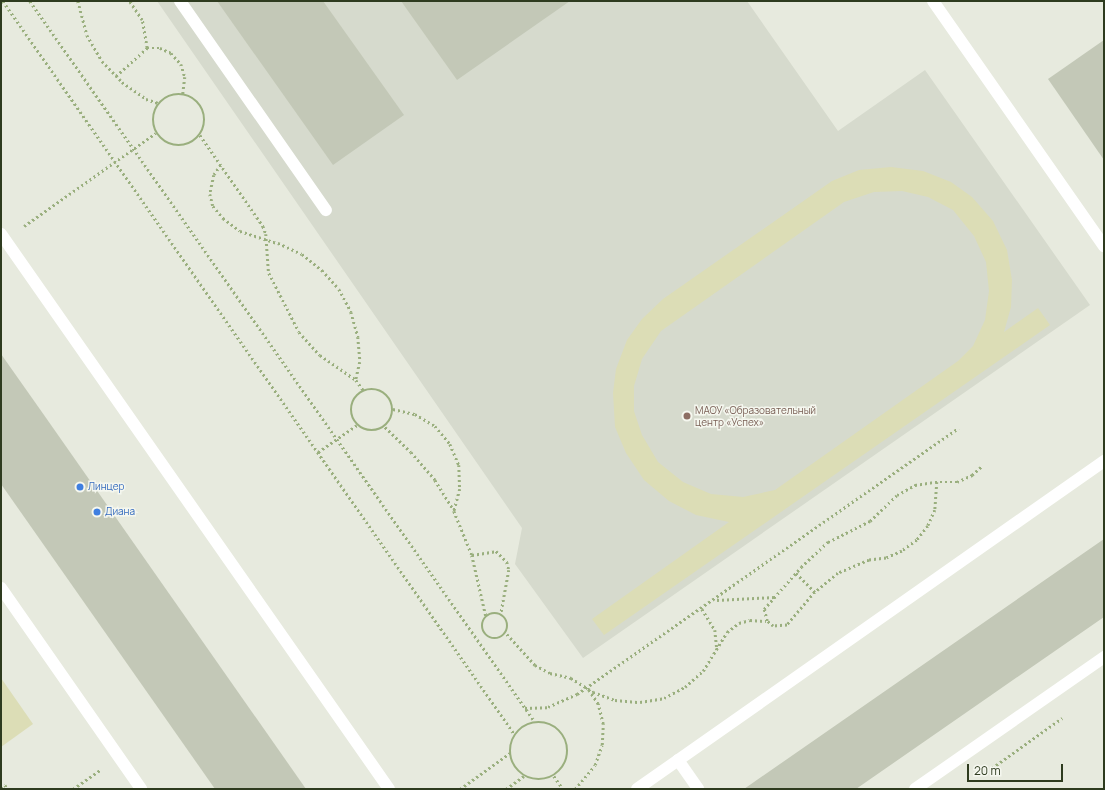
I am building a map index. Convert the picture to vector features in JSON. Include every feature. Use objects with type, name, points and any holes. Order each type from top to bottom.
[{"type":"lane","points":[[180,1],[326,210]]},
{"type":"lane","points":[[933,1],[1104,246]]},
{"type":"lane","points":[[3,237],[389,789]]},
{"type":"lane","points":[[637,789],[1104,460]]},
{"type":"lane","points":[[1,588],[141,789]]},
{"type":"lane","points":[[915,789],[1104,657]]},
{"type":"lane","points":[[678,760],[698,789]]},
{"type":"path","points":[[3,1],[515,735]]},
{"type":"path","points":[[30,1],[535,722]]},
{"type":"path","points":[[78,1],[87,35],[102,61],[116,76],[146,99],[158,103]]},
{"type":"path","points":[[129,1],[142,20],[147,48]]},
{"type":"path","points":[[116,76],[147,48],[160,48],[171,53],[181,64],[185,77],[183,94]]},
{"type":"path","points":[[183,94],[195,100],[203,110],[205,123],[200,135],[190,144],[177,146],[165,142],[156,133],[154,113],[158,103],[170,96],[183,94]]},
{"type":"path","points":[[3,237],[156,133]]},
{"type":"path","points":[[200,135],[263,226],[267,240],[270,273],[299,332],[320,355],[356,380],[364,391]]},
{"type":"path","points":[[221,165],[211,184],[213,206],[223,218],[240,231],[302,254],[322,270],[339,289],[351,312],[358,336],[360,362],[356,380]]},
{"type":"path","points":[[373,389],[383,392],[390,399],[393,409],[391,419],[385,426],[376,431],[366,431],[357,425],[351,417],[351,406],[355,397],[364,391],[373,389]]},
{"type":"path","points":[[393,409],[415,414],[435,426],[450,444],[459,465],[460,489],[454,511]]},
{"type":"path","points":[[318,452],[357,425]]},
{"type":"path","points":[[385,426],[411,452],[435,480],[454,511],[472,555],[486,616],[482,630],[486,636],[493,640],[501,638],[507,634],[509,626],[507,619],[501,614],[493,612],[486,616]]},
{"type":"path","points":[[525,708],[548,707],[565,701],[715,600],[959,428]]},
{"type":"path","points":[[937,482],[935,510],[928,526],[917,540],[902,551],[886,558],[850,567],[827,581],[815,592],[787,625],[773,626],[767,621],[764,609],[796,573],[828,542],[870,521],[897,495],[915,485],[937,482],[957,482],[972,475],[982,466]]},
{"type":"path","points":[[472,555],[496,551],[507,562],[509,570],[501,614]]},
{"type":"path","points":[[796,573],[815,592]]},
{"type":"path","points":[[715,600],[774,597]]},
{"type":"path","points":[[702,609],[715,630],[717,651]]},
{"type":"path","points":[[507,634],[536,665],[550,673],[571,678],[586,687],[615,700],[640,702],[664,698],[685,687],[703,671],[717,651],[726,632],[739,623],[750,620],[767,621]]},
{"type":"path","points":[[575,789],[595,765],[602,745],[603,724],[598,704],[586,687]]},
{"type":"path","points":[[992,768],[1062,718]]},
{"type":"path","points":[[535,722],[552,725],[565,738],[568,755],[561,771],[544,780],[524,776],[512,762],[510,753],[515,735],[524,726],[535,722]]},
{"type":"path","points":[[460,789],[510,753]]},
{"type":"path","points":[[73,789],[119,757]]},
{"type":"path","points":[[506,789],[524,776]]},
{"type":"path","points":[[554,776],[563,789]]},
{"type":"path","points":[[1,788],[6,785],[8,789]]},
{"type":"shaded area","name":"МАОУ «Образовательный центр «Успех»","points":[[157,1],[747,1],[838,131],[925,70],[1090,305],[583,658],[515,564],[522,528]]},
{"type":"green space","points":[[891,167],[923,171],[951,182],[972,197],[993,221],[1007,250],[1012,280],[1011,307],[1004,332],[1038,308],[1050,325],[604,635],[592,619],[729,522],[696,515],[669,501],[644,480],[626,453],[615,427],[613,393],[616,369],[627,340],[642,319],[663,299],[832,181],[859,170]],"holes":[[[902,191],[928,197],[953,210],[974,236],[986,262],[989,291],[985,320],[973,346],[958,361],[775,490],[743,497],[711,494],[683,482],[658,462],[642,435],[634,411],[634,386],[642,359],[661,331],[844,202],[874,192]]]},
{"type":"green space","points":[[1,678],[33,724],[1,747]]},
{"type":"building","points":[[217,1],[323,1],[404,115],[333,165]]},
{"type":"building","points":[[401,1],[570,1],[457,80]]},
{"type":"building","points":[[1104,40],[1104,160],[1048,79]]},
{"type":"building","points":[[1,354],[306,789],[215,789],[1,484]]},
{"type":"building","points":[[1104,539],[1104,617],[856,789],[744,789]]},
{"type":"place","name":"МАОУ «Образовательный центр «Успех»","points":[[687,416]]},
{"type":"place","name":"Линцер","points":[[80,487]]},
{"type":"place","name":"Диана","points":[[97,512]]}]
